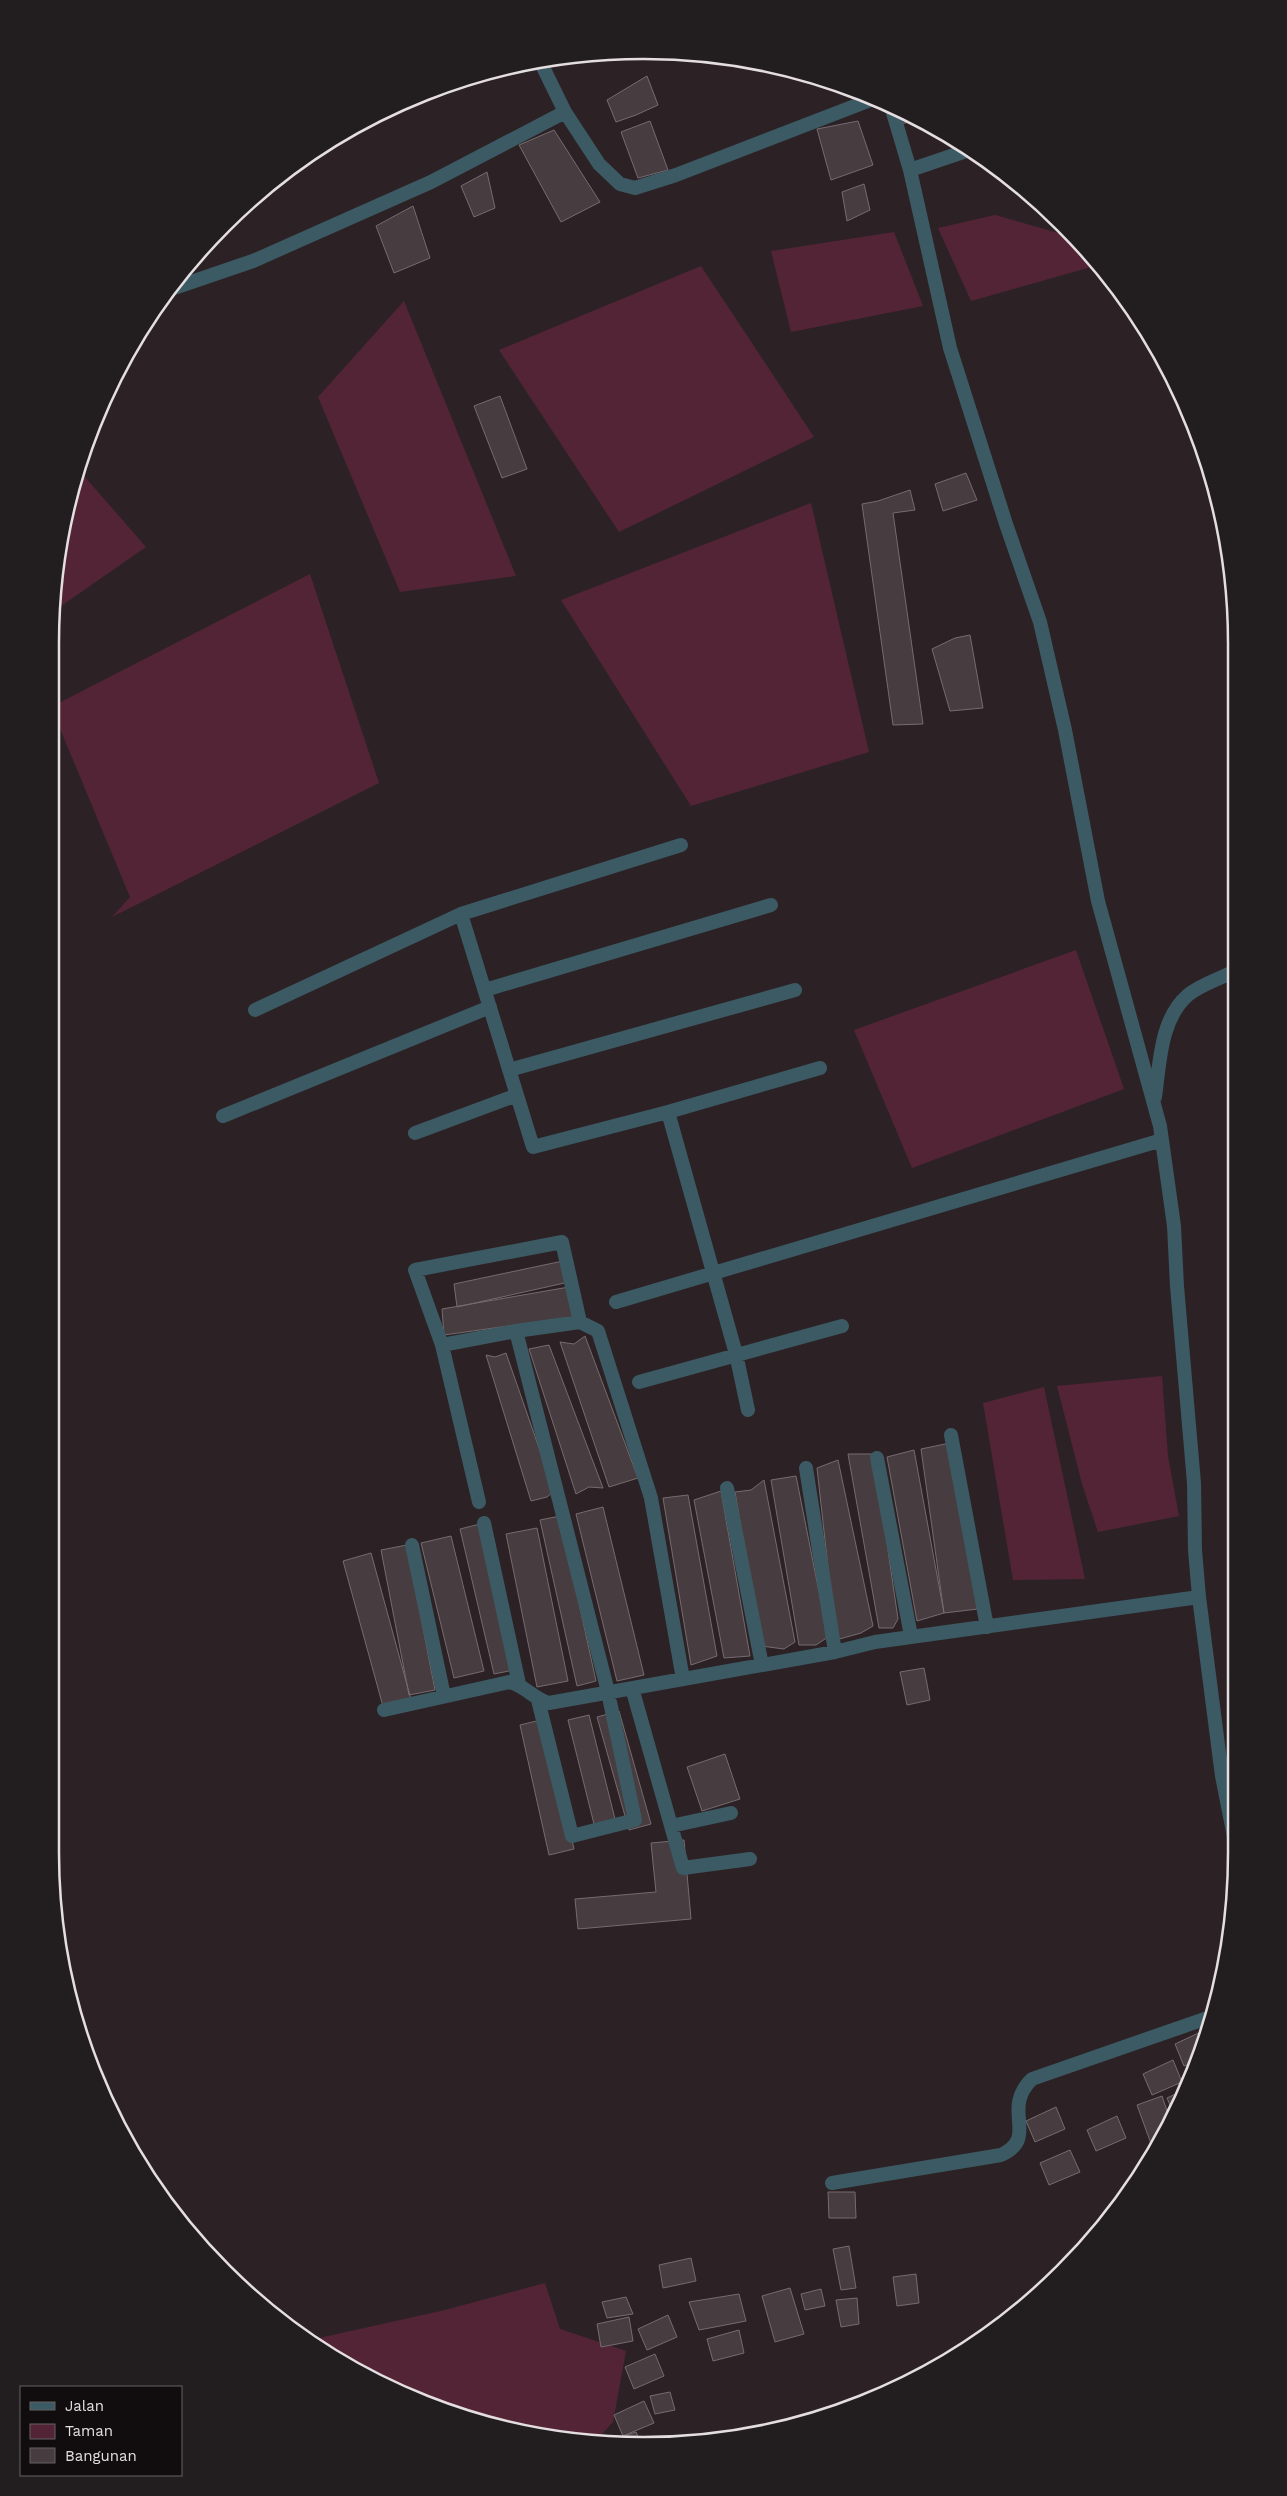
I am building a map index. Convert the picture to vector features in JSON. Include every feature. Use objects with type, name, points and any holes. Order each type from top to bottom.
[{"type":"street","points":[[543,68],[565,112],[599,164],[620,184],[635,188],[676,175],[865,102]]},
{"type":"street","points":[[182,285],[253,261],[431,182],[565,112]]},
{"type":"street","points":[[894,115],[910,170],[950,348],[1006,524],[1040,622],[1064,730],[1098,901],[1154,1103],[1162,1140],[1174,1226],[1177,1286],[1194,1482],[1195,1550],[1199,1597],[1222,1776],[1228,1806]]},
{"type":"street","points":[[910,170],[962,153]]},
{"type":"street","points":[[255,1010],[461,914],[681,845]]},
{"type":"street","points":[[485,990],[771,905]]},
{"type":"street","points":[[461,914],[533,1147],[668,1112],[820,1068]]},
{"type":"street","points":[[1154,1103],[1165,1034],[1174,1012],[1188,995],[1228,975]]},
{"type":"street","points":[[509,1070],[795,990]]},
{"type":"street","points":[[224,1116],[490,1007]]},
{"type":"street","points":[[415,1133],[517,1095]]},
{"type":"street","points":[[668,1112],[736,1354],[748,1410]]},
{"type":"street","points":[[616,1302],[1162,1140]]},
{"type":"street","points":[[479,1502],[442,1345],[415,1270],[562,1242],[580,1322]]},
{"type":"street","points":[[442,1345],[516,1331],[580,1322],[598,1331],[651,1498],[683,1679]]},
{"type":"street","points":[[639,1382],[842,1326]]},
{"type":"street","points":[[516,1331],[609,1697],[635,1820],[572,1836],[538,1700]]},
{"type":"street","points":[[951,1436],[987,1626]]},
{"type":"street","points":[[877,1458],[912,1636]]},
{"type":"street","points":[[806,1468],[835,1652]]},
{"type":"street","points":[[727,1488],[762,1664]]},
{"type":"street","points":[[484,1523],[519,1684]]},
{"type":"street","points":[[412,1545],[444,1696]]},
{"type":"street","points":[[384,1710],[493,1684],[509,1682],[519,1684],[538,1700],[549,1703],[609,1697],[632,1688],[835,1652],[912,1636],[1199,1597]]},
{"type":"street","points":[[632,1688],[683,1868],[750,1859]]},
{"type":"street","points":[[671,1826],[731,1813]]},
{"type":"street","points":[[832,2183],[1001,2155],[1014,2149],[1020,2138],[1017,2104],[1022,2088],[1032,2079],[1203,2019]]},
{"type":"green space","points":[[995,215],[1060,234],[1090,267],[971,301],[938,228]]},
{"type":"green space","points":[[894,232],[923,306],[791,332],[771,251]]},
{"type":"green space","points":[[701,266],[814,437],[619,532],[499,350]]},
{"type":"green space","points":[[404,301],[516,576],[400,592],[318,397]]},
{"type":"green space","points":[[84,476],[146,547],[60,607],[70,529]]},
{"type":"green space","points":[[811,503],[869,752],[691,806],[561,600]]},
{"type":"green space","points":[[310,574],[379,783],[112,917],[130,897],[59,726],[59,703]]},
{"type":"green space","points":[[1076,950],[1124,1089],[912,1168],[854,1030]]},
{"type":"green space","points":[[1162,1376],[1168,1456],[1179,1516],[1098,1532],[1082,1484],[1057,1386]]},
{"type":"green space","points":[[1044,1387],[1085,1579],[1013,1580],[983,1403]]},
{"type":"green space","points":[[545,2283],[560,2329],[626,2351],[613,2422],[601,2436],[529,2426],[492,2417],[420,2393],[351,2359],[318,2338],[445,2310]]},
{"type":"building","points":[[647,76],[658,105],[616,122],[607,100]]},
{"type":"building","points":[[901,119],[908,122],[902,124]]},
{"type":"building","points":[[650,121],[668,170],[638,178],[621,132]]},
{"type":"building","points":[[858,121],[873,165],[831,180],[817,129]]},
{"type":"building","points":[[554,130],[600,202],[561,222],[519,145]]},
{"type":"building","points":[[487,172],[495,208],[474,217],[461,186]]},
{"type":"building","points":[[864,184],[870,210],[847,221],[842,192]]},
{"type":"building","points":[[413,206],[430,258],[394,273],[376,226]]},
{"type":"building","points":[[500,396],[527,469],[502,478],[474,406]]},
{"type":"building","points":[[966,473],[977,500],[943,511],[935,484]]},
{"type":"building","points":[[910,490],[915,510],[893,513],[923,724],[893,725],[862,504],[878,501]]},
{"type":"building","points":[[970,635],[983,708],[950,711],[932,649],[955,638]]},
{"type":"building","points":[[563,1261],[569,1282],[457,1307],[454,1284]]},
{"type":"building","points":[[569,1287],[573,1317],[444,1335],[442,1309]]},
{"type":"building","points":[[585,1336],[638,1478],[609,1487],[560,1342],[574,1344]]},
{"type":"building","points":[[549,1345],[603,1488],[589,1487],[576,1494],[529,1349]]},
{"type":"building","points":[[506,1353],[554,1491],[547,1497],[531,1501],[486,1355],[495,1357]]},
{"type":"building","points":[[950,1443],[978,1609],[944,1613],[921,1449]]},
{"type":"building","points":[[914,1450],[944,1613],[917,1621],[887,1457]]},
{"type":"building","points":[[848,1454],[874,1454],[898,1619],[893,1628],[879,1628]]},
{"type":"building","points":[[838,1460],[873,1626],[861,1633],[836,1640],[817,1468]]},
{"type":"building","points":[[796,1476],[828,1637],[816,1645],[799,1645],[771,1480]]},
{"type":"building","points":[[764,1480],[795,1642],[784,1649],[761,1646],[735,1492],[751,1490]]},
{"type":"building","points":[[721,1491],[750,1656],[724,1658],[694,1500]]},
{"type":"building","points":[[688,1495],[717,1656],[691,1665],[663,1498]]},
{"type":"building","points":[[603,1507],[644,1675],[617,1681],[576,1514]]},
{"type":"building","points":[[560,1516],[596,1681],[577,1686],[540,1520]]},
{"type":"building","points":[[484,1523],[519,1669],[494,1674],[460,1529]]},
{"type":"building","points":[[537,1528],[568,1681],[537,1687],[506,1534]]},
{"type":"building","points":[[451,1536],[484,1671],[454,1678],[421,1543]]},
{"type":"building","points":[[407,1545],[435,1690],[409,1695],[381,1550]]},
{"type":"building","points":[[371,1553],[412,1703],[384,1710],[343,1561]]},
{"type":"building","points":[[924,1668],[930,1700],[907,1705],[900,1672]]},
{"type":"building","points":[[619,1711],[651,1824],[629,1830],[597,1717]]},
{"type":"building","points":[[589,1715],[616,1823],[595,1828],[568,1720]]},
{"type":"building","points":[[545,1719],[574,1849],[549,1855],[520,1725]]},
{"type":"building","points":[[725,1754],[740,1799],[702,1811],[687,1767]]},
{"type":"building","points":[[684,1840],[691,1919],[578,1929],[575,1899],[656,1892],[651,1843]]},
{"type":"building","points":[[1199,2033],[1188,2064],[1184,2066],[1175,2044]]},
{"type":"building","points":[[1173,2060],[1182,2081],[1152,2095],[1143,2074]]},
{"type":"building","points":[[1176,2094],[1170,2106],[1167,2098]]},
{"type":"building","points":[[1162,2096],[1167,2112],[1151,2143],[1137,2105]]},
{"type":"building","points":[[1056,2107],[1065,2129],[1035,2142],[1026,2121]]},
{"type":"building","points":[[1117,2116],[1126,2138],[1096,2151],[1087,2130]]},
{"type":"building","points":[[1070,2150],[1080,2172],[1049,2185],[1040,2163]]},
{"type":"building","points":[[828,2192],[855,2192],[856,2218],[829,2218]]},
{"type":"building","points":[[849,2246],[856,2288],[841,2290],[833,2249]]},
{"type":"building","points":[[691,2258],[696,2281],[663,2288],[659,2265]]},
{"type":"building","points":[[916,2274],[919,2303],[897,2306],[893,2277]]},
{"type":"building","points":[[790,2288],[804,2334],[775,2342],[762,2296]]},
{"type":"building","points":[[821,2289],[825,2306],[805,2310],[801,2294]]},
{"type":"building","points":[[739,2294],[746,2321],[699,2330],[689,2302]]},
{"type":"building","points":[[626,2297],[633,2314],[607,2318],[602,2302]]},
{"type":"building","points":[[857,2298],[859,2324],[841,2327],[836,2300]]},
{"type":"building","points":[[668,2315],[677,2337],[647,2350],[638,2329]]},
{"type":"building","points":[[629,2317],[633,2341],[601,2347],[597,2324]]},
{"type":"building","points":[[739,2330],[744,2353],[713,2361],[707,2339]]},
{"type":"building","points":[[655,2354],[664,2376],[634,2389],[625,2367]]},
{"type":"building","points":[[670,2392],[675,2410],[655,2414],[650,2396]]},
{"type":"building","points":[[644,2401],[654,2423],[623,2436],[614,2415]]},
{"type":"building","points":[[636,2432],[638,2437],[623,2436]]}]
